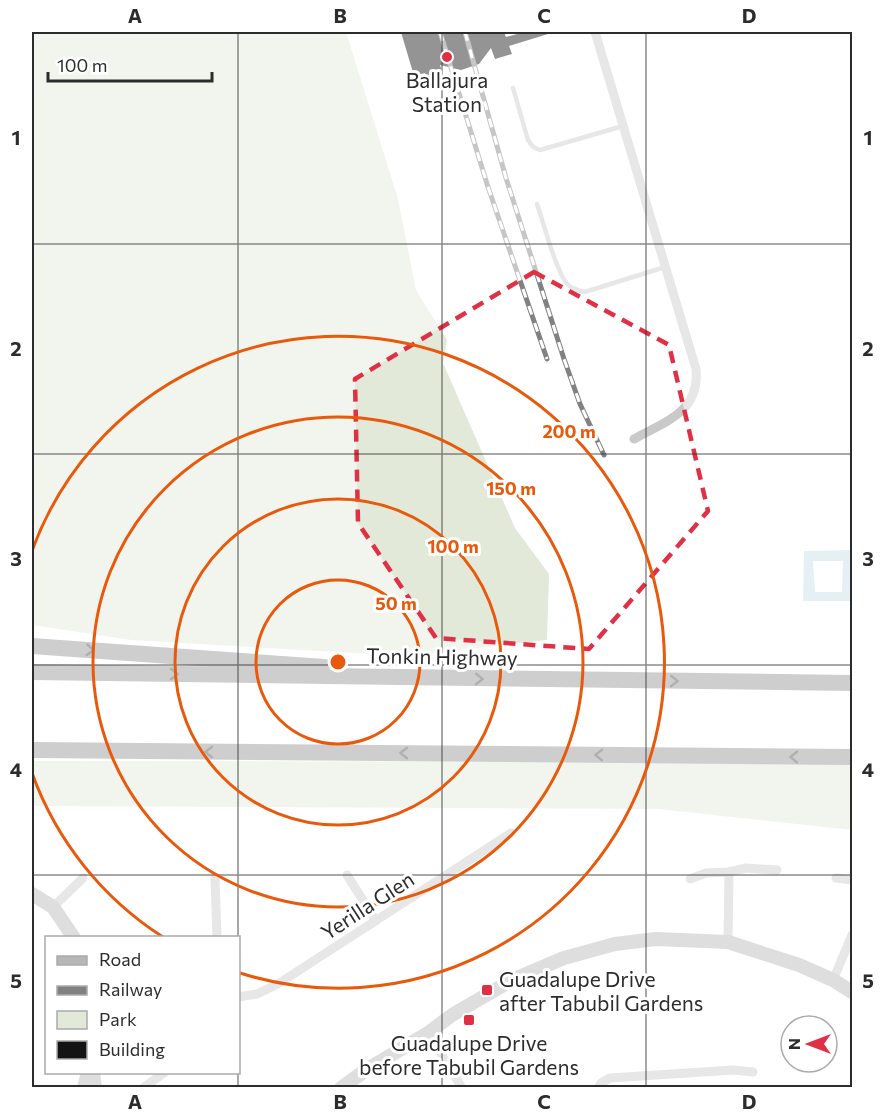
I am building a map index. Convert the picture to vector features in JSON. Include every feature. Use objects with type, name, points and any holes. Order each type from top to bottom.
[{"type":"highway","points":[[32,646],[312,665],[421,678]]},
{"type":"highway","name":"Tonkin Highway","points":[[32,672],[852,683]]},
{"type":"highway","points":[[32,750],[852,758]]},
{"type":"highway","points":[[32,755],[88,751]]},
{"type":"street","points":[[595,32],[665,267],[693,352],[698,381],[690,404],[634,439]]},
{"type":"street","name":"Yerilla Glen","points":[[240,997],[257,994],[278,984],[511,833]]},
{"type":"street","points":[[690,879],[706,873],[729,872],[746,868],[777,870]]},
{"type":"street","points":[[728,942],[729,872]]},
{"type":"street","points":[[346,875],[376,921]]},
{"type":"street","points":[[53,907],[84,878]]},
{"type":"street","points":[[215,878],[217,936]]},
{"type":"street","points":[[836,878],[852,880]]},
{"type":"street","points":[[32,894],[53,907],[73,936]]},
{"type":"street","points":[[833,980],[852,935]]},
{"type":"street","points":[[341,1088],[366,1070],[428,1033],[452,1015],[512,980],[564,958],[615,944],[656,939],[728,942],[799,965],[833,980],[852,992]]},
{"type":"street","points":[[428,1033],[462,1088]]},
{"type":"street","points":[[598,1088],[601,1083],[610,1078],[733,1070],[753,1072]]},
{"type":"street","points":[[143,1088],[162,1074]]},
{"type":"lane","points":[[513,88],[528,140],[533,147],[540,150],[622,126]]},
{"type":"lane","points":[[537,204],[565,282],[575,290],[585,292],[665,267]]},
{"type":"highlighted area","points":[[534,272],[669,345],[708,511],[589,649],[436,638],[358,523],[355,379]]},
{"type":"green space","points":[[32,32],[346,32],[398,199],[416,290],[447,340],[443,363],[515,528],[549,574],[547,640],[407,656],[131,640],[32,625]]},
{"type":"green space","points":[[32,761],[852,762],[852,830],[659,809],[32,806]]},
{"type":"water","points":[[852,550],[852,601],[803,601],[804,551]],"holes":[[[813,561],[843,561],[842,592],[815,592]]]},
{"type":"building","name":"Ballajura Station","points":[[401,32],[504,32],[506,37],[525,32],[548,32],[548,34],[509,46],[512,54],[495,59],[491,48],[479,64],[461,70],[440,65],[443,75],[427,79],[425,73],[414,76]]},
{"type":"railway","points":[[440,32],[488,187],[547,359]]},
{"type":"railway","points":[[465,32],[506,178],[564,359],[580,404],[604,455]]},
{"type":"place","name":"Ballajura Station","points":[[447,57]]},
{"type":"place","name":"Guadalupe Drive after Tabubil Gardens","points":[[487,990]]},
{"type":"place","name":"Guadalupe Drive before Tabubil Gardens","points":[[469,1020]]}]
